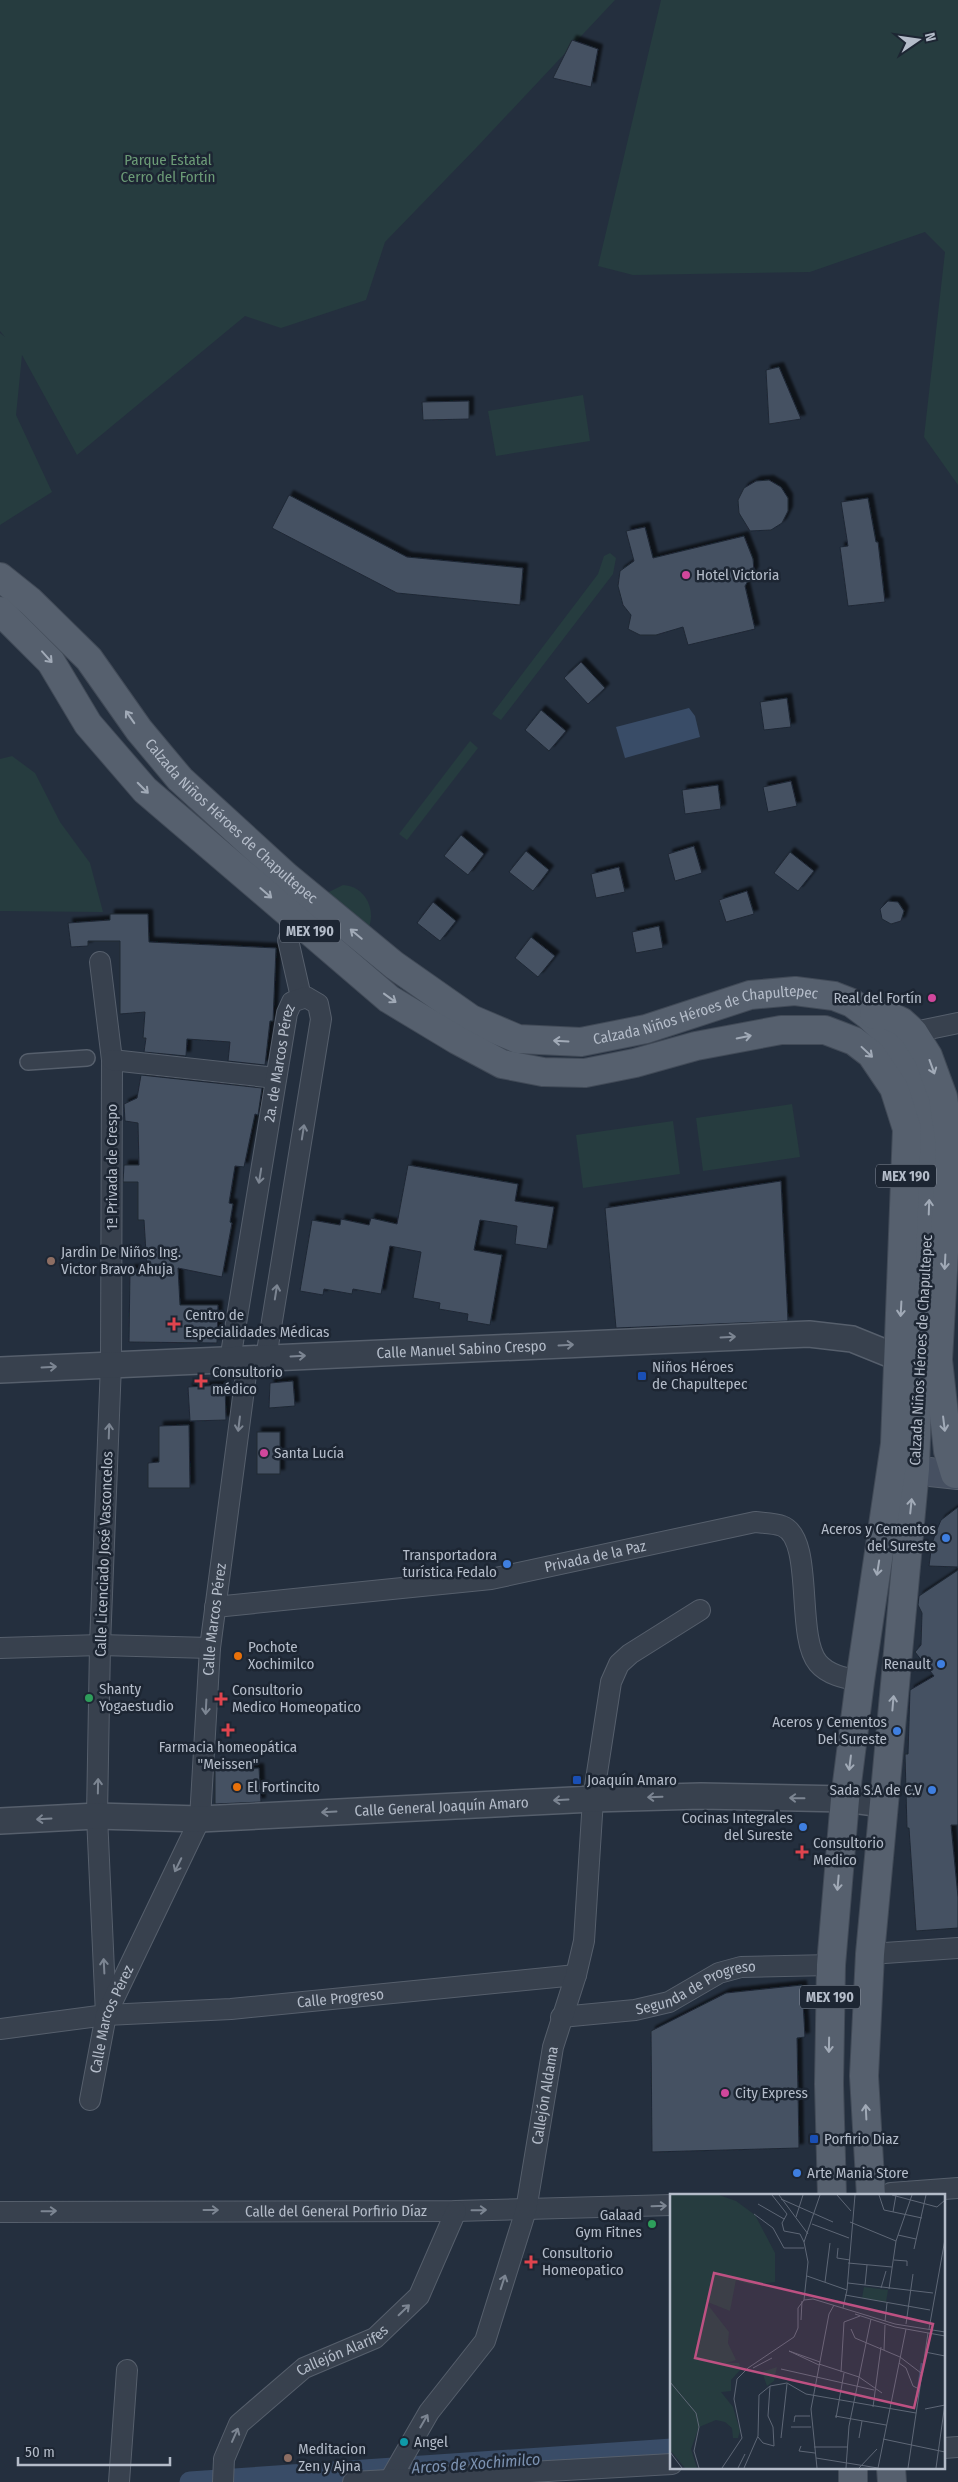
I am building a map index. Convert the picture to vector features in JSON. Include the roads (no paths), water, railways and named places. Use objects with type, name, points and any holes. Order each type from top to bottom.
[{"type":"main road","name":"Calzada Niños Héroes de Chapultepec","points":[[0,577],[30,601],[88,659],[139,730],[180,778],[286,876],[394,965],[471,1019],[518,1039],[581,1042],[646,1029],[750,995],[795,991],[834,996],[852,1003],[868,1014]]},
{"type":"main road","name":"Calzada Niños Héroes de Chapultepec","points":[[7,616],[51,662],[88,724],[145,790],[389,999],[502,1064],[543,1072],[586,1073],[635,1063],[696,1046],[781,1030],[825,1030],[854,1041],[871,1054],[894,1088],[907,1129],[908,1364],[905,1457],[883,1804],[870,1954],[864,2076],[874,2194]]},
{"type":"main road","points":[[825,1030],[868,1014],[888,1015],[902,1022],[902,1035],[928,1056],[943,1098],[950,1145],[938,1360],[955,1463],[905,1457]]},
{"type":"main road","name":"Calzada Niños Héroes de Chapultepec","points":[[902,1035],[920,1087],[930,1131],[929,1209],[908,1364]]},
{"type":"main road","name":"Calzada Niños Héroes de Chapultepec","points":[[832,2194],[829,2084],[831,1965],[845,1799],[860,1681],[905,1457]]},
{"type":"street","points":[[288,940],[301,997]]},
{"type":"street","name":"1ª Privada de Crespo","points":[[100,962],[112,1060],[111,1364]]},
{"type":"street","name":"2a. de Marcos Pérez","points":[[301,997],[316,1001],[320,1007],[321,1019],[248,1359],[276,1078],[288,1008],[292,1002],[301,997]]},
{"type":"street","points":[[902,1035],[958,1024]]},
{"type":"street","points":[[22,1062],[87,1058]]},
{"type":"street","points":[[112,1060],[276,1078]]},
{"type":"street","name":"Calle Manuel Sabino Crespo","points":[[0,1370],[809,1334],[852,1339],[908,1364]]},
{"type":"street","name":"Calle Marcos Pérez","points":[[90,2100],[106,2014],[200,1819],[210,1648],[248,1359]]},
{"type":"street","name":"Calle Licenciado José Vasconcelos","points":[[106,2014],[97,1816],[100,1645],[111,1364]]},
{"type":"street","name":"Privada de la Paz","points":[[215,1607],[492,1579],[756,1522],[783,1526],[795,1538],[800,1556],[809,1644],[818,1663],[835,1675],[860,1681]]},
{"type":"street","name":"Callejón Aldama","points":[[391,2478],[429,2412],[484,2341],[526,2210],[553,2047],[561,2017],[576,1975],[584,1941],[602,1798],[611,1682],[619,1664],[630,1654],[700,1610]]},
{"type":"street","points":[[0,1648],[100,1645],[210,1648]]},
{"type":"street","name":"Calle General Joaquín Amaro","points":[[0,1821],[97,1816],[200,1819],[602,1798],[700,1796],[845,1799],[883,1804]]},
{"type":"street","points":[[870,1954],[958,1948]]},
{"type":"street","name":"Segunda de Progreso","points":[[561,2017],[635,2010],[669,2002],[719,1973],[741,1966],[831,1965]]},
{"type":"street","name":"Calle Progreso","points":[[0,2028],[106,2014],[231,2009],[576,1975]]},
{"type":"street","points":[[886,2194],[958,2188]]},
{"type":"street","name":"Calle del General Porfirio Díaz","points":[[0,2212],[456,2211],[670,2205]]},
{"type":"street","name":"Callejón Alarifes","points":[[223,2482],[224,2459],[240,2424],[304,2368],[375,2338],[419,2296],[456,2211]]},
{"type":"street","points":[[119,2482],[127,2370]]},
{"type":"street","points":[[353,2482],[391,2478],[634,2475],[670,2465]]},
{"type":"water","points":[[689,708],[695,716],[700,737],[625,758],[616,727]]},
{"type":"waterway","name":"Arcos de Xochimilco","points":[[190,2482],[670,2449]]},
{"type":"place","name":"Hotel Victoria","points":[[686,575]]},
{"type":"place","name":"Real del Fortín","points":[[932,998]]},
{"type":"place","name":"Jardin De Niños Ing. Victor Bravo Ahuja","points":[[51,1261]]},
{"type":"place","name":"Centro de Especialidades Médicas","points":[[174,1324]]},
{"type":"place","name":"Niños Héroes de Chapultepec","points":[[642,1376]]},
{"type":"place","name":"Consultorio médico","points":[[201,1381]]},
{"type":"place","name":"Santa Lucía","points":[[264,1453]]},
{"type":"place","name":"Aceros y Cementos del Sureste","points":[[946,1538]]},
{"type":"place","name":"Transportadora turística Fedalo","points":[[507,1564]]},
{"type":"place","name":"Pochote Xochimilco","points":[[238,1656]]},
{"type":"place","name":"Renault","points":[[941,1664]]},
{"type":"place","name":"Shanty Yogaestudio","points":[[89,1698]]},
{"type":"place","name":"Consultorio Medico Homeopatico","points":[[221,1699]]},
{"type":"place","name":"Farmacia homeopática \"Meissen\"","points":[[228,1730]]},
{"type":"place","name":"Aceros y Cementos Del Sureste","points":[[897,1731]]},
{"type":"place","name":"Joaquín Amaro","points":[[577,1780]]},
{"type":"place","name":"El Fortincito","points":[[237,1787]]},
{"type":"place","name":"Sada S.A de C.V","points":[[932,1790]]},
{"type":"place","name":"Cocinas Integrales del Sureste","points":[[803,1827]]},
{"type":"place","name":"Consultorio Medico","points":[[802,1852]]},
{"type":"place","name":"City Express","points":[[725,2093]]},
{"type":"place","name":"Porfirio Diaz","points":[[814,2139]]},
{"type":"place","name":"Arte Mania Store","points":[[797,2173]]},
{"type":"place","name":"Galaad Gym Fitnes","points":[[652,2224]]},
{"type":"place","name":"Consultorio Homeopatico","points":[[531,2262]]},
{"type":"place","name":"Angel","points":[[404,2442]]},
{"type":"place","name":"Meditacion Zen y Ajna","points":[[288,2458]]},
{"type":"park label","name":"Parque Estatal Cerro del Fortín","points":[[168,168]]}]
